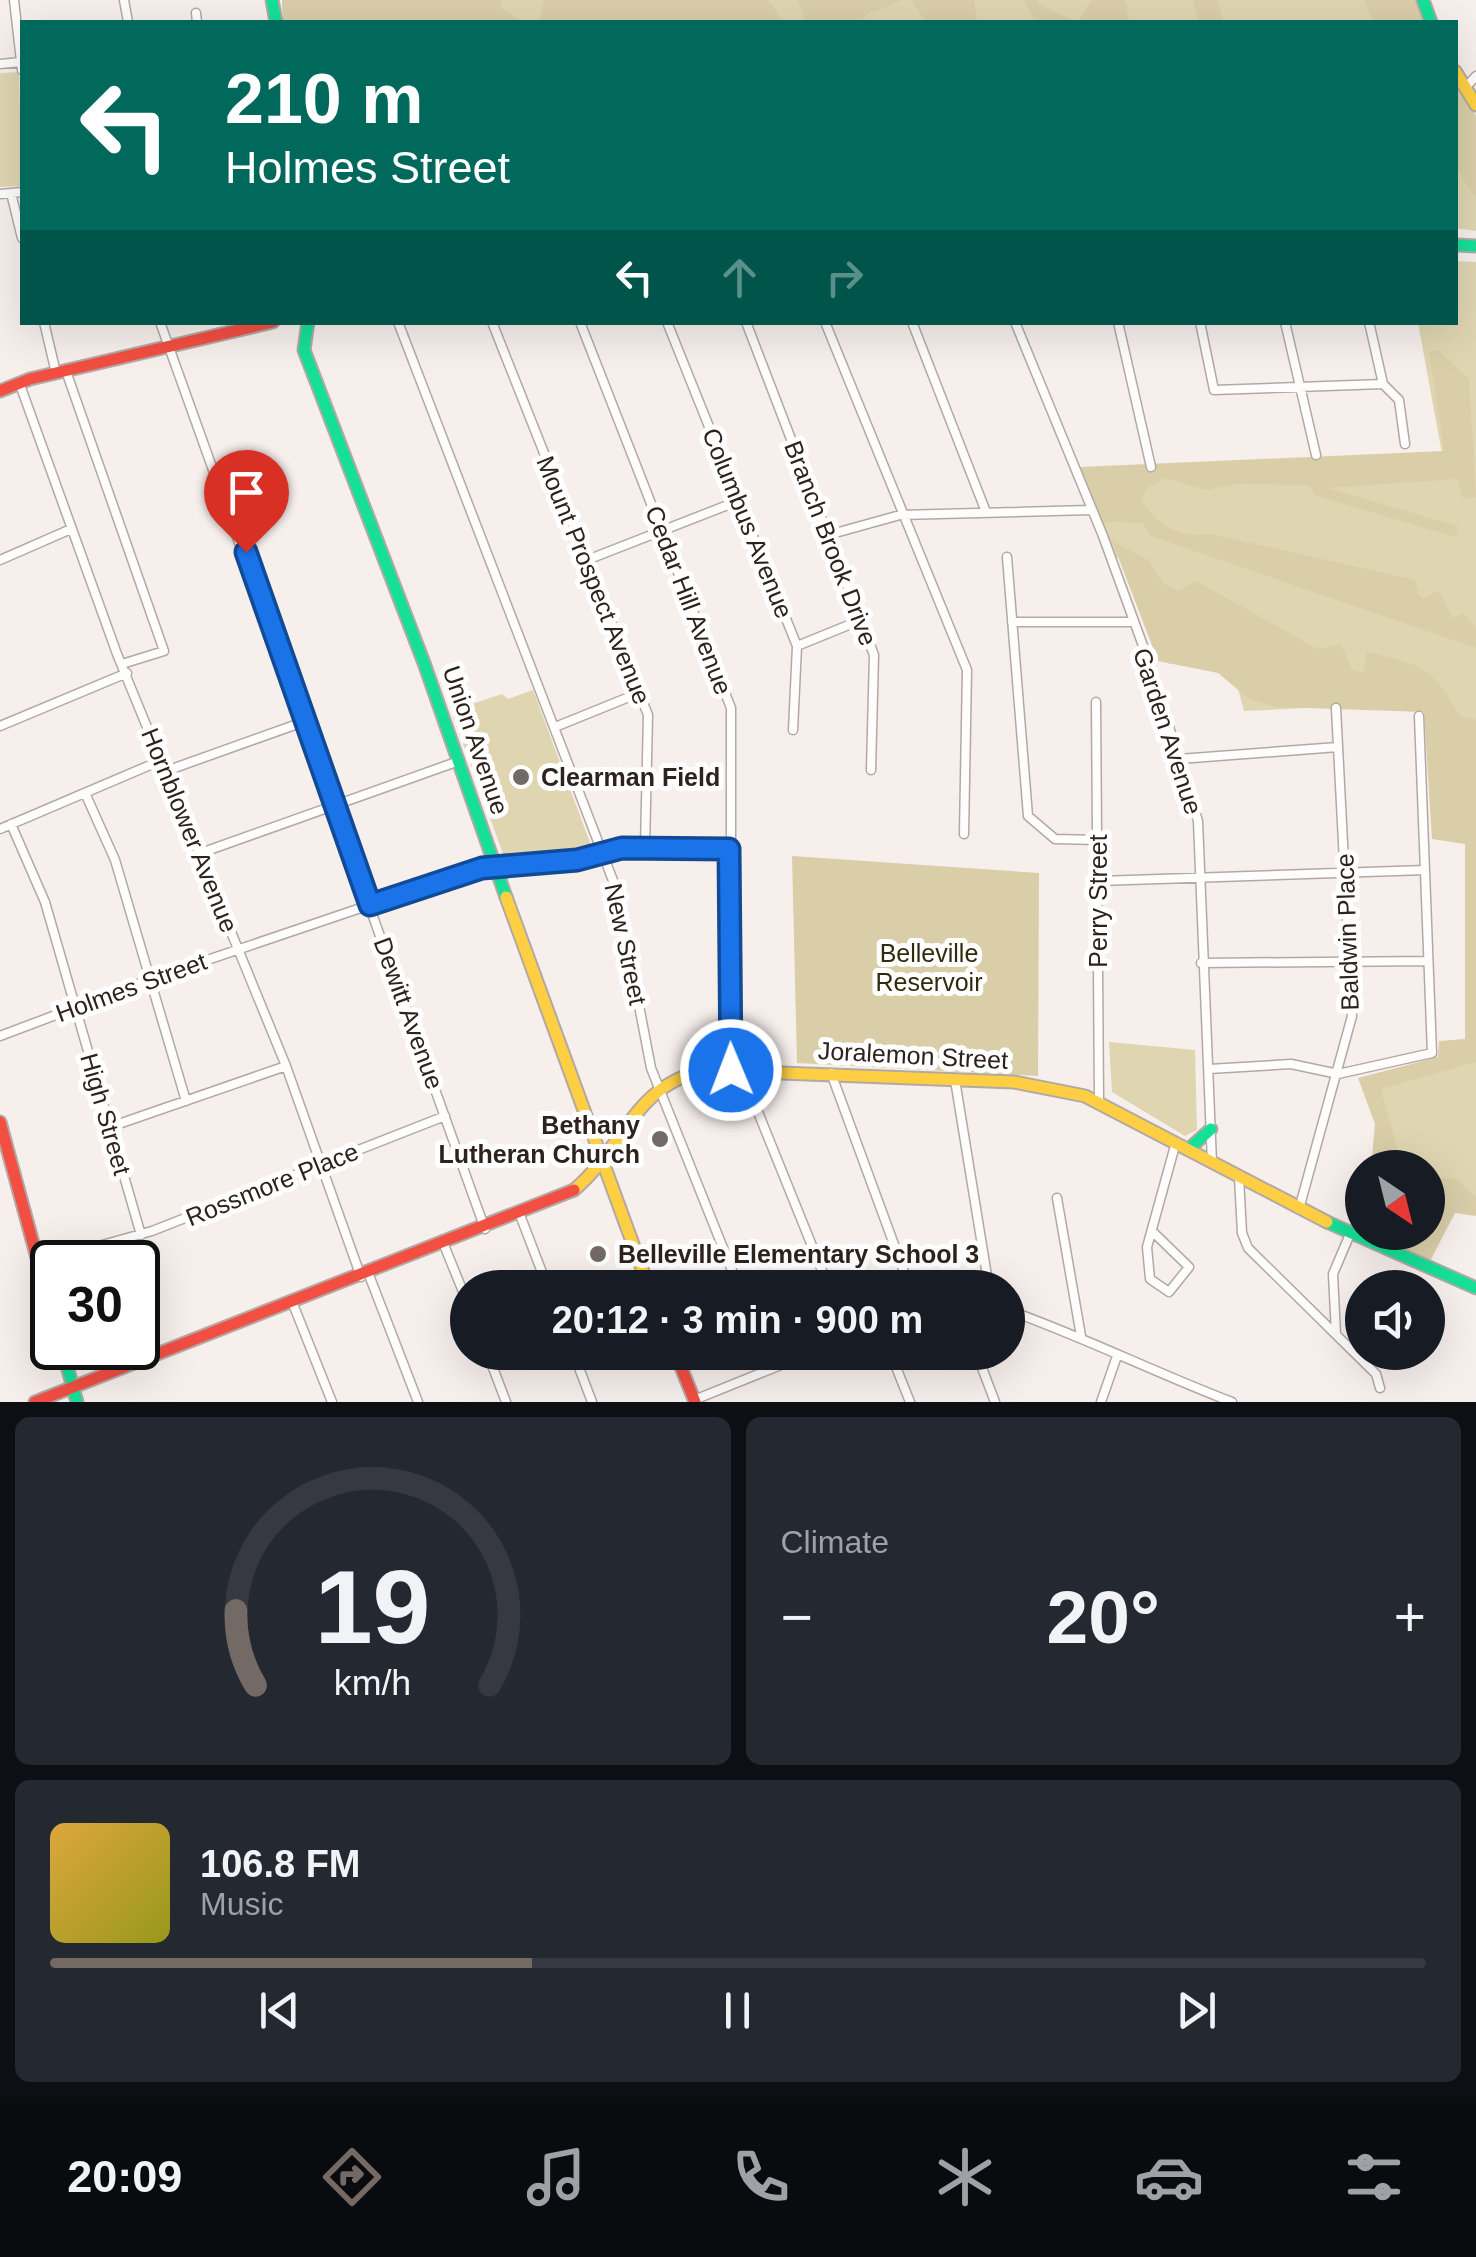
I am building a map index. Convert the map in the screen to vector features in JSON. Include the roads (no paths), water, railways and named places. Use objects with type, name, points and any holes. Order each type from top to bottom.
[{"type":"street","points":[[14,0],[20,53]]},
{"type":"street","points":[[1458,76],[1476,105]]},
{"type":"street","points":[[1465,88],[1476,76]]},
{"type":"street","points":[[0,194],[20,192]]},
{"type":"street","points":[[10,193],[20,230]]},
{"type":"street","points":[[0,726],[164,651],[45,325]]},
{"type":"street","name":"Dewitt Avenue","points":[[161,325],[212,458],[485,1229]]},
{"type":"street","points":[[0,391],[19,382],[250,325]]},
{"type":"street","name":"Union Avenue","points":[[308,325],[304,350],[459,761],[600,1164],[642,1270]]},
{"type":"street","name":"New Street","points":[[399,325],[617,891],[658,1086],[732,1270]]},
{"type":"street","name":"Mount Prospect Avenue","points":[[493,325],[649,725],[645,847]]},
{"type":"street","name":"Cedar Hill Avenue","points":[[581,325],[731,708],[729,849],[736,1070]]},
{"type":"street","name":"Columbus Avenue","points":[[669,325],[797,646],[793,730]]},
{"type":"street","name":"Branch Brook Drive","points":[[747,325],[874,655],[871,770]]},
{"type":"street","points":[[825,325],[900,515],[967,670],[964,834]]},
{"type":"street","points":[[913,325],[986,512]]},
{"type":"street","name":"Garden Avenue","points":[[1017,325],[1132,622],[1198,821],[1212,1163]]},
{"type":"street","points":[[1119,325],[1151,467]]},
{"type":"street","points":[[1201,325],[1214,390],[1383,384]]},
{"type":"street","points":[[1286,325],[1316,455]]},
{"type":"street","points":[[1370,325],[1383,384],[1399,400],[1404,444]]},
{"type":"street","name":"Hornblower Avenue","points":[[19,382],[124,668],[418,1402]]},
{"type":"street","points":[[587,560],[738,501]]},
{"type":"street","points":[[828,535],[900,515],[1090,510]]},
{"type":"street","points":[[0,560],[71,529]]},
{"type":"street","points":[[1007,558],[1028,816],[1055,839],[1098,840]]},
{"type":"street","points":[[797,646],[861,620]]},
{"type":"street","points":[[1012,622],[1132,622]]},
{"type":"street","points":[[555,727],[639,693]]},
{"type":"street","name":"Perry Street","points":[[1096,702],[1099,1101]]},
{"type":"street","name":"Baldwin Place","points":[[1299,1209],[1351,1025],[1336,708]]},
{"type":"street","points":[[1209,1069],[1292,1064],[1338,1074],[1432,1053],[1420,716]]},
{"type":"street","points":[[166,771],[306,721]]},
{"type":"street","points":[[1179,758],[1338,747]]},
{"type":"street","points":[[0,829],[162,760]]},
{"type":"street","points":[[198,854],[459,761]]},
{"type":"street","points":[[85,793],[115,860],[186,1100]]},
{"type":"street","name":"High Street","points":[[11,824],[45,902],[141,1235]]},
{"type":"street","name":"Holmes Street","points":[[0,1036],[238,949],[496,866],[577,860],[645,847],[729,849]]},
{"type":"street","points":[[1099,881],[1426,870]]},
{"type":"street","points":[[1201,963],[1428,961]]},
{"type":"street","points":[[110,1127],[286,1066]]},
{"type":"street","points":[[736,1070],[822,1270]]},
{"type":"street","name":"Joralemon Street","points":[[658,1086],[687,1072],[736,1070],[1039,1086],[1099,1101],[1345,1232]]},
{"type":"street","points":[[831,1073],[903,1270]]},
{"type":"street","points":[[954,1080],[986,1270]]},
{"type":"street","points":[[36,1402],[76,1396],[576,1189],[600,1164],[658,1086]]},
{"type":"street","name":"Rossmore Place","points":[[123,1240],[445,1116]]},
{"type":"street","points":[[0,1122],[32,1240]]},
{"type":"street","points":[[1189,1149],[1211,1129]]},
{"type":"street","points":[[1154,1233],[1188,1267],[1175,1288],[1164,1292],[1150,1278],[1147,1258],[1176,1142]]},
{"type":"street","points":[[1239,1177],[1242,1233],[1248,1248],[1376,1374],[1380,1388]]},
{"type":"street","points":[[1058,1198],[1081,1336]]},
{"type":"street","points":[[520,1215],[541,1270]]},
{"type":"street","points":[[444,1245],[454,1270]]},
{"type":"street","points":[[1336,1334],[1333,1274],[1345,1246]]},
{"type":"street","name":"Joralemon Street","points":[[1387,1250],[1476,1288]]},
{"type":"street","points":[[294,1304],[332,1402]]},
{"type":"street","points":[[1025,1316],[1081,1336],[1211,1398],[1232,1402]]},
{"type":"street","points":[[1101,1402],[1118,1356]]},
{"type":"street","points":[[68,1370],[76,1396]]},
{"type":"street","points":[[493,1370],[506,1402]]},
{"type":"street","points":[[580,1370],[592,1402]]},
{"type":"street","points":[[682,1370],[693,1401],[767,1370]]},
{"type":"street","points":[[897,1370],[910,1402]]},
{"type":"street","points":[[983,1370],[995,1402]]},
{"type":"place","name":"Clearman Field","points":[[521,777]]},
{"type":"place","name":"Bethany Lutheran Church","points":[[660,1139]]},
{"type":"place","name":"Belleville Elementary School 3","points":[[598,1254]]},
{"type":"park label","name":"Belleville Reservoir","points":[[929,968]]}]
